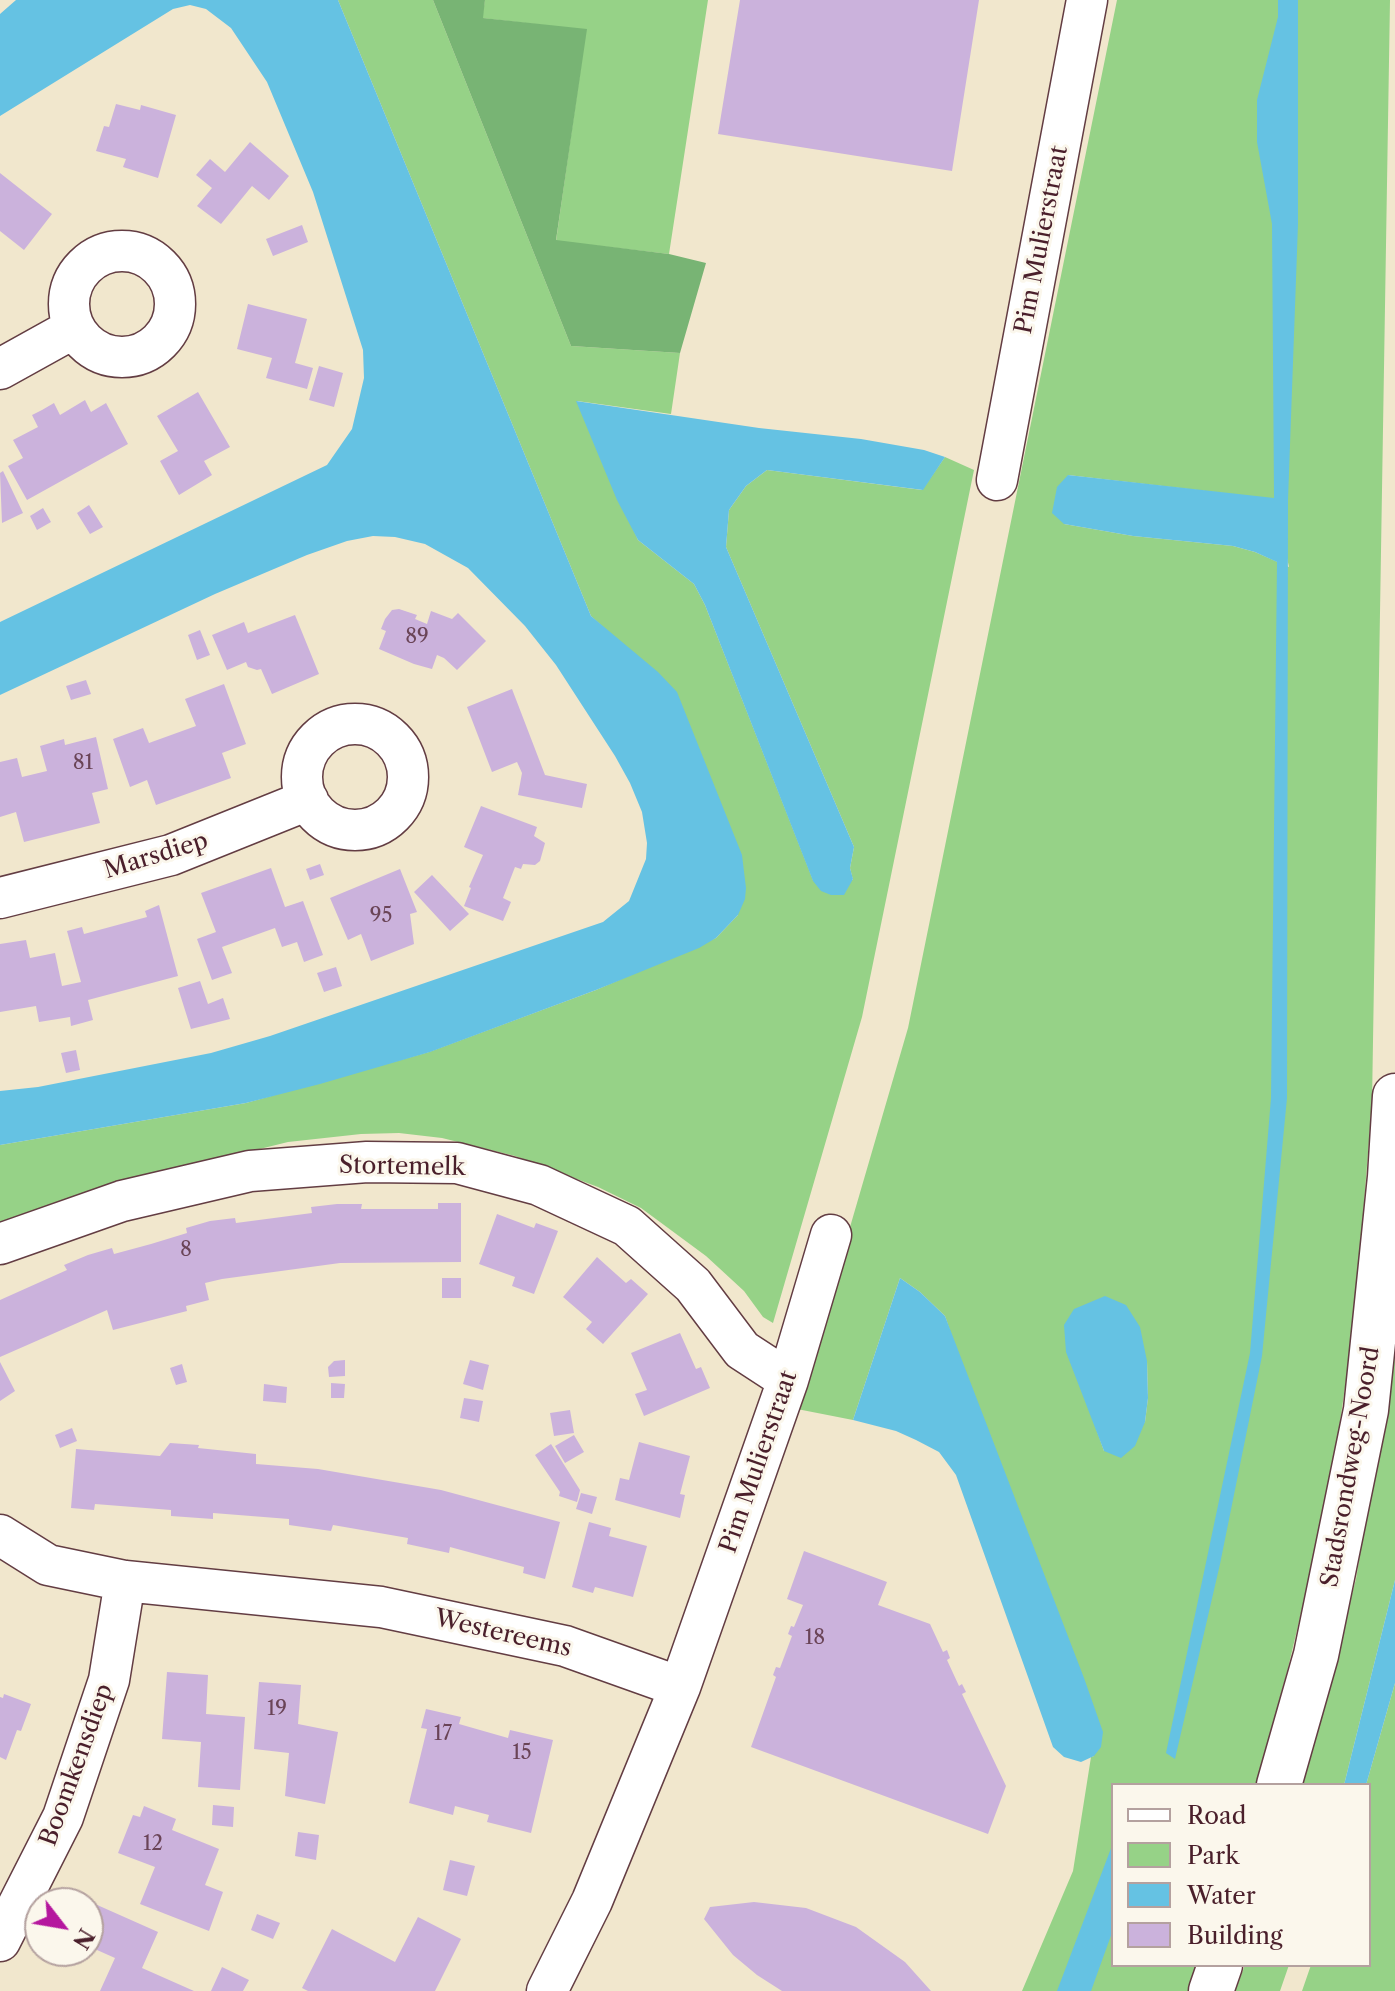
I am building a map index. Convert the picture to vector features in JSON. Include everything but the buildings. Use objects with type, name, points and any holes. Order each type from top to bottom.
[{"type":"main road","name":"Stadsrondweg-Noord","points":[[1280,1783],[1316,1655],[1366,1410],[1390,1177],[1395,1096]]},
{"type":"main road","points":[[1211,1991],[1219,1967]]},
{"type":"street","name":"Pim Mulierstraat","points":[[997,480],[1087,0]]},
{"type":"street","points":[[0,369],[74,328]]},
{"type":"street","name":"Marsdiep","points":[[0,898],[171,855],[308,800]]},
{"type":"street","name":"Stortemelk","points":[[0,1244],[122,1201],[250,1171],[367,1162],[457,1163],[539,1185],[627,1226],[693,1285],[742,1350],[788,1380]]},
{"type":"street","name":"Pim Mulierstraat","points":[[680,1687],[788,1380],[831,1235]]},
{"type":"street","name":"Westereems","points":[[0,1535],[48,1565],[125,1581],[381,1607],[565,1646],[680,1687]]},
{"type":"street","name":"Boomkensdiep","points":[[0,1941],[63,1817],[109,1680],[125,1581]]},
{"type":"street","points":[[547,1991],[592,1901],[680,1687]]},
{"type":"green space","points":[[338,0],[433,0],[571,346],[680,353],[671,414],[577,401],[638,540],[694,584],[705,605],[813,880],[853,880],[850,868],[854,847],[726,547],[729,510],[746,486],[767,470],[922,490],[945,457],[974,470],[862,1017],[773,1323],[763,1317],[744,1291],[706,1256],[641,1208],[598,1187],[515,1156],[442,1138],[399,1133],[288,1142],[203,1163],[0,1244],[0,1145],[246,1103],[429,1052],[596,990],[716,938],[738,915],[604,628],[591,616]]},
{"type":"green space","points":[[433,0],[485,0],[483,18],[587,29],[556,240],[669,254],[706,263],[680,353],[571,346]]},
{"type":"green space","points":[[485,0],[708,0],[669,254],[556,241],[586,30],[482,18]]},
{"type":"green space","points":[[1117,0],[1390,0],[1372,1102],[1355,1317],[1339,1429],[1319,1537],[1257,1783],[1111,1783],[1111,1967],[1197,1967],[1189,1991],[1022,1991],[1073,1871],[1091,1757],[1094,1756],[945,1316],[900,1278],[853,1420],[797,1409],[908,1028]],"holes":[[[1068,475],[1274,499],[1289,567],[1233,546],[1133,536],[1064,524]],[[1147,1361],[1145,1422],[1104,1451],[1086,1400]]]},
{"type":"green space","points":[[1395,1338],[1395,1580],[1344,1783],[1302,1783],[1356,1579]]},
{"type":"green space","points":[[1395,1683],[1395,1991],[1302,1991],[1310,1967],[1371,1967],[1371,1783],[1367,1783]]},
{"type":"green space","points":[[1244,1967],[1288,1967],[1280,1991],[1235,1991]]},
{"type":"water","points":[[16,0],[338,0],[591,616],[658,672],[677,692],[742,855],[745,899],[738,915],[716,938],[699,948],[596,990],[430,1052],[320,1084],[246,1103],[0,1145],[0,1091],[38,1087],[211,1053],[270,1036],[603,922],[629,901],[646,859],[647,843],[642,812],[615,756],[556,665],[525,626],[468,568],[425,544],[395,537],[373,536],[347,541],[307,555],[215,594],[0,695],[0,622],[327,465],[352,429],[364,378],[363,350],[313,192],[267,82],[231,28],[206,9],[190,5],[173,9],[0,116],[0,14]]},
{"type":"water","points":[[1278,0],[1298,0],[1298,224],[1288,500],[1287,1098],[1262,1356],[1220,1564],[1175,1759],[1166,1753],[1250,1353],[1271,1098],[1277,562],[1233,546],[1133,536],[1064,524],[1052,513],[1057,487],[1068,475],[1274,498],[1272,224],[1257,142],[1257,100],[1278,17]]},
{"type":"water","points":[[576,401],[759,428],[861,439],[924,450],[945,457],[923,490],[767,470],[746,486],[729,510],[726,547],[854,847],[850,868],[853,879],[844,895],[821,891],[813,881],[705,605],[694,584],[638,540],[617,500]]},
{"type":"water","points":[[900,1278],[945,1316],[1084,1678],[1103,1732],[1101,1747],[1094,1756],[1081,1762],[1064,1757],[1053,1747],[956,1475],[939,1452],[896,1431],[853,1420]]},
{"type":"water","points":[[1105,1296],[1126,1305],[1140,1327],[1147,1361],[1145,1422],[1135,1446],[1121,1458],[1104,1451],[1066,1352],[1064,1325],[1074,1309]]},
{"type":"water","points":[[1395,1580],[1395,1683],[1367,1783],[1344,1783]]},
{"type":"water","points":[[1111,1848],[1111,1936],[1091,1991],[1057,1991]]}]
